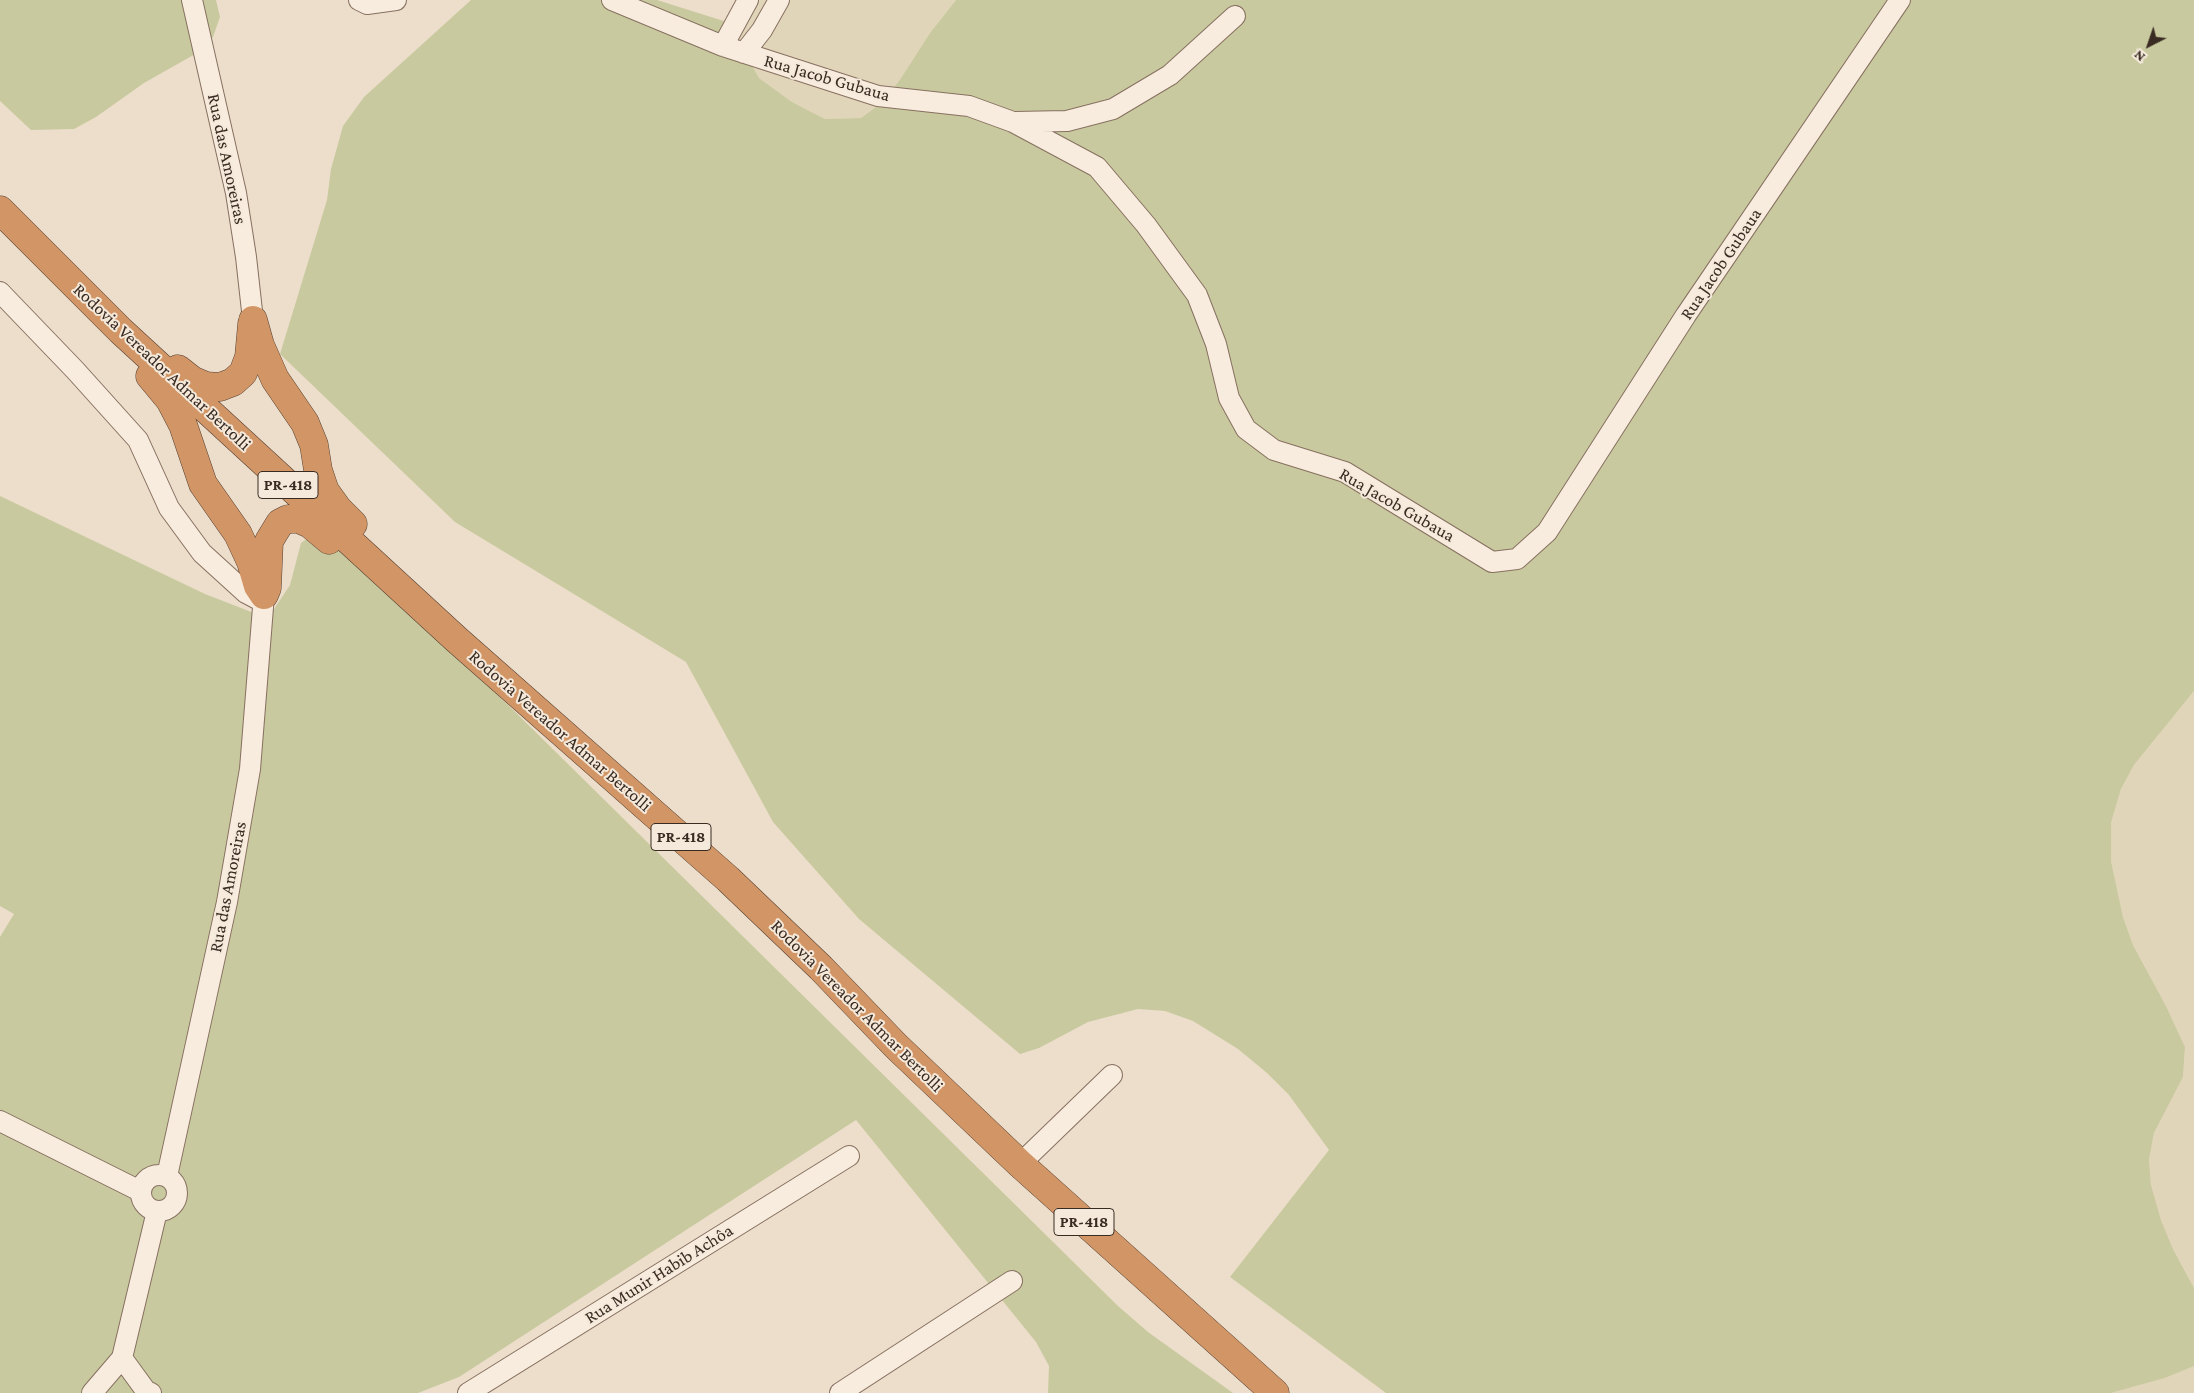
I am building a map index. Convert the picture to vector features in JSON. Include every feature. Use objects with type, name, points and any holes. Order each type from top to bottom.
[{"type":"highway","name":"Rodovia Vereador Admar Bertolli","points":[[0,210],[121,331],[456,639],[728,879],[821,968],[896,1046],[1020,1164],[1275,1393]]},
{"type":"highway","points":[[121,331],[143,340],[192,380],[206,386],[220,387],[233,382],[243,373],[249,357],[253,320]]},
{"type":"highway","points":[[253,320],[260,345],[275,379],[305,423],[314,445],[318,470],[325,491],[338,509],[451,623],[456,639]]},
{"type":"highway","points":[[121,331],[130,353],[170,400],[179,417],[203,484],[238,534],[251,562],[258,586],[264,598]]},
{"type":"highway","points":[[264,598],[268,588],[269,541],[280,523],[288,519],[299,519],[310,524],[435,634],[456,639]]},
{"type":"street","name":"Rua das Amoreiras","points":[[192,0],[236,193],[253,320]]},
{"type":"street","points":[[359,0],[367,4],[396,0]]},
{"type":"street","name":"Rua Jacob Gubaua","points":[[612,0],[723,46],[878,96],[969,106],[1013,122],[1097,167],[1146,225],[1197,295],[1216,344],[1229,398],[1246,429],[1274,450],[1345,472],[1492,562],[1517,559],[1547,532],[1686,315],[1900,0]]},
{"type":"street","points":[[723,46],[748,0]]},
{"type":"street","points":[[744,53],[762,30],[780,0]]},
{"type":"street","points":[[1013,122],[1067,121],[1113,109],[1170,75],[1235,16]]},
{"type":"street","points":[[0,292],[75,370],[138,440],[170,508],[202,552],[246,593],[264,598]]},
{"type":"street","name":"Rua das Amoreiras","points":[[167,1176],[227,902],[246,788],[264,598]]},
{"type":"street","points":[[1020,1164],[1112,1075]]},
{"type":"street","points":[[0,1121],[140,1191]]},
{"type":"street","name":"Rua Munir Habib Achôa","points":[[468,1393],[849,1156]]},
{"type":"street","points":[[162,1174],[167,1176],[176,1185],[177,1198],[169,1208],[157,1211],[144,1204],[140,1191],[142,1185],[150,1176],[162,1174]]},
{"type":"street","points":[[92,1393],[122,1358],[157,1211]]},
{"type":"street","points":[[840,1393],[1012,1282]]},
{"type":"street","points":[[122,1358],[146,1391],[151,1393]]},
{"type":"shaded area","points":[[739,0],[956,0],[930,33],[883,102],[861,118],[825,119],[792,102],[759,78],[727,22]]},
{"type":"shaded area","points":[[2194,691],[2194,1288],[2173,1249],[2161,1220],[2151,1185],[2149,1160],[2154,1133],[2183,1077],[2185,1047],[2166,1006],[2133,945],[2123,917],[2111,861],[2111,823],[2121,789],[2134,765]]},
{"type":"shaded area","points":[[2194,1366],[2194,1393],[2111,1393],[2165,1378]]},
{"type":"green space","points":[[0,0],[216,0],[220,17],[213,37],[197,53],[144,83],[96,117],[74,129],[31,130],[0,101]]},
{"type":"green space","points":[[471,0],[657,0],[727,22],[759,78],[792,102],[825,119],[861,118],[883,102],[930,33],[956,0],[2194,0],[2194,691],[2134,765],[2121,789],[2111,823],[2111,861],[2123,917],[2133,945],[2166,1006],[2185,1047],[2183,1077],[2154,1133],[2149,1160],[2151,1185],[2161,1220],[2173,1249],[2194,1288],[2194,1366],[2165,1378],[2111,1393],[1386,1393],[1230,1277],[1329,1150],[1289,1095],[1267,1073],[1238,1049],[1193,1021],[1165,1011],[1138,1009],[1088,1022],[1039,1048],[1020,1054],[859,919],[773,822],[686,662],[455,522],[280,354],[327,200],[331,169],[343,126],[364,97]]},
{"type":"green space","points":[[0,496],[205,594],[254,613],[274,609],[290,585],[301,543],[319,530],[358,559],[1118,1306],[1148,1332],[1233,1393],[1048,1393],[1049,1366],[1036,1342],[856,1120],[459,1377],[418,1393],[0,1393],[0,937],[14,914],[0,906]]}]
